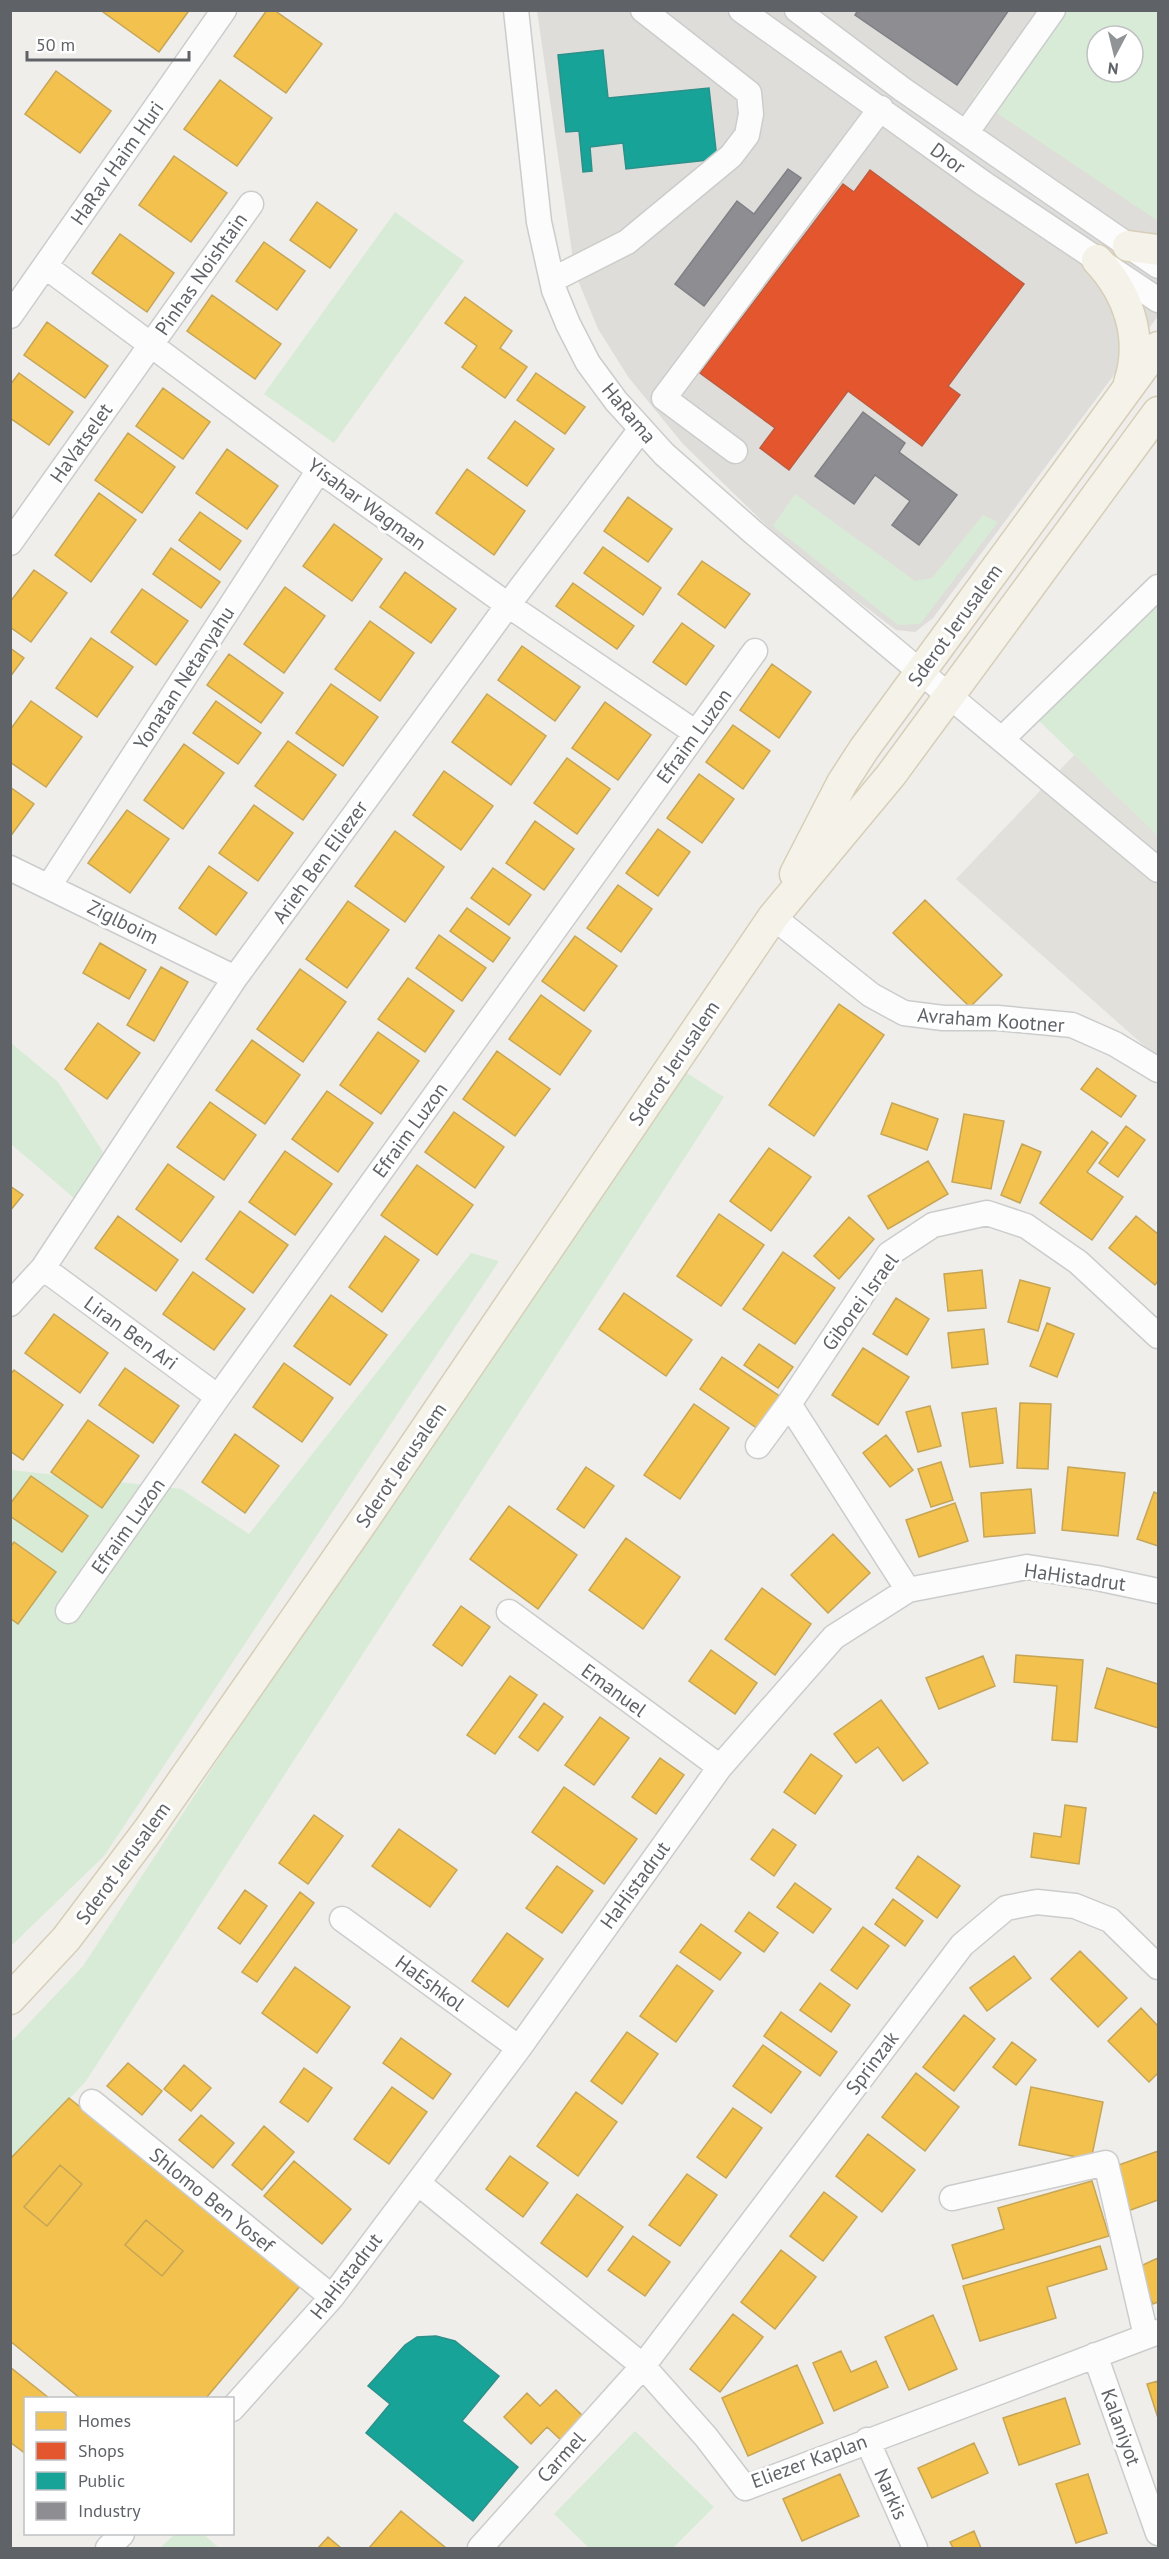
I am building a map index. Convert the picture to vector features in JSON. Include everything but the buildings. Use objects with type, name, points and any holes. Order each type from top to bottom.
[{"type":"main road","points":[[1128,246],[1158,250]]},
{"type":"main road","points":[[1097,260],[1120,291],[1134,326],[1135,354],[1128,388]]},
{"type":"main road","name":"Sderot Jerusalem","points":[[773,917],[842,783],[1158,347]]},
{"type":"main road","name":"Sderot Jerusalem","points":[[10,1999],[66,1939],[149,1828],[366,1517],[773,917],[891,775],[1158,412]]},
{"type":"street","name":"HaRav Haim Huri","points":[[10,316],[224,10]]},
{"type":"street","name":"HaRama","points":[[516,10],[539,222],[552,280],[568,324],[588,363],[616,401],[664,454],[754,533],[1158,870]]},
{"type":"street","points":[[552,280],[627,242],[731,156],[747,135],[751,114],[749,93],[643,10]]},
{"type":"street","name":"Dror","points":[[741,10],[983,183],[1158,300]]},
{"type":"street","name":"Dror","points":[[797,10],[813,19],[966,133],[1158,266]]},
{"type":"street","points":[[966,133],[1053,10]]},
{"type":"street","points":[[735,451],[664,398],[881,108]]},
{"type":"street","name":"Pinhas Noishtain","points":[[151,344],[251,204]]},
{"type":"street","name":"Yisahar Wagman","points":[[45,266],[319,470],[508,605],[696,733]]},
{"type":"street","name":"HaVatselet","points":[[10,543],[151,344]]},
{"type":"street","name":"Arieh Ben Eliezer","points":[[10,1304],[43,1268],[235,978],[508,605],[641,429]]},
{"type":"street","name":"Yonatan Netanyahu","points":[[49,886],[319,470]]},
{"type":"street","points":[[1002,739],[1158,587]]},
{"type":"street","name":"Efraim Luzon","points":[[68,1611],[218,1397],[755,651]]},
{"type":"street","name":"Ziglboim","points":[[10,868],[235,978]]},
{"type":"street","name":"Avraham Kootner","points":[[773,917],[871,995],[904,1013],[943,1018],[998,1018],[1072,1024],[1114,1044],[1158,1070]]},
{"type":"street","name":"Giborei Israel","points":[[758,1446],[890,1254],[933,1225],[987,1213],[1026,1226],[1078,1262],[1158,1336]]},
{"type":"street","name":"Liran Ben Ari","points":[[43,1268],[218,1397]]},
{"type":"street","points":[[789,1404],[908,1590]]},
{"type":"street","name":"HaHistadrut","points":[[234,2407],[332,2297],[519,2048],[720,1767],[834,1637],[908,1590],[1027,1567],[1158,1591]]},
{"type":"street","name":"Emanuel","points":[[509,1612],[720,1767]]},
{"type":"street","name":"Sprinzak","points":[[643,2366],[962,1945],[1006,1908],[1036,1902],[1074,1906],[1110,1920],[1158,1967]]},
{"type":"street","name":"HaEshkol","points":[[342,1919],[519,2048]]},
{"type":"street","name":"Shlomo Ben Yosef","points":[[92,2102],[332,2297]]},
{"type":"street","points":[[952,2198],[1106,2163],[1152,2334]]},
{"type":"street","name":"Eliezer Kaplan","points":[[418,2183],[643,2366],[706,2437],[745,2488],[1152,2334]]},
{"type":"street","name":"Kalaniyot","points":[[1095,2355],[1158,2533]]},
{"type":"street","name":"Carmel","points":[[480,2548],[643,2366]]},
{"type":"street","name":"Narkis","points":[[867,2440],[915,2548]]},
{"type":"street","points":[[108,2548],[121,2535]]},
{"type":"shaded area","points":[[537,11],[1158,11],[1158,316],[933,618],[915,632],[896,630],[798,556],[683,444],[629,378],[598,329],[575,273]]},
{"type":"shaded area","points":[[1158,667],[1158,1058],[956,879]]},
{"type":"green space","points":[[1038,11],[1158,11],[1158,221],[973,97]]},
{"type":"green space","points":[[395,212],[464,261],[334,443],[264,394]]},
{"type":"green space","points":[[795,494],[915,581],[932,578],[983,515],[998,522],[920,624],[898,625],[773,526]]},
{"type":"green space","points":[[1158,606],[1158,836],[1036,718]]},
{"type":"green space","points":[[10,1042],[58,1082],[103,1152],[75,1199],[11,1144]]},
{"type":"green space","points":[[673,1064],[724,1097],[86,2081],[11,2162],[10,2043],[83,1966]]},
{"type":"green space","points":[[471,1253],[499,1261],[104,1856],[11,1946],[11,1470],[181,1489],[249,1534]]},
{"type":"green space","points":[[635,2431],[714,2507],[673,2548],[589,2548],[554,2514]]},
{"type":"green space","points":[[174,2535],[204,2535],[219,2548],[160,2548]]}]
